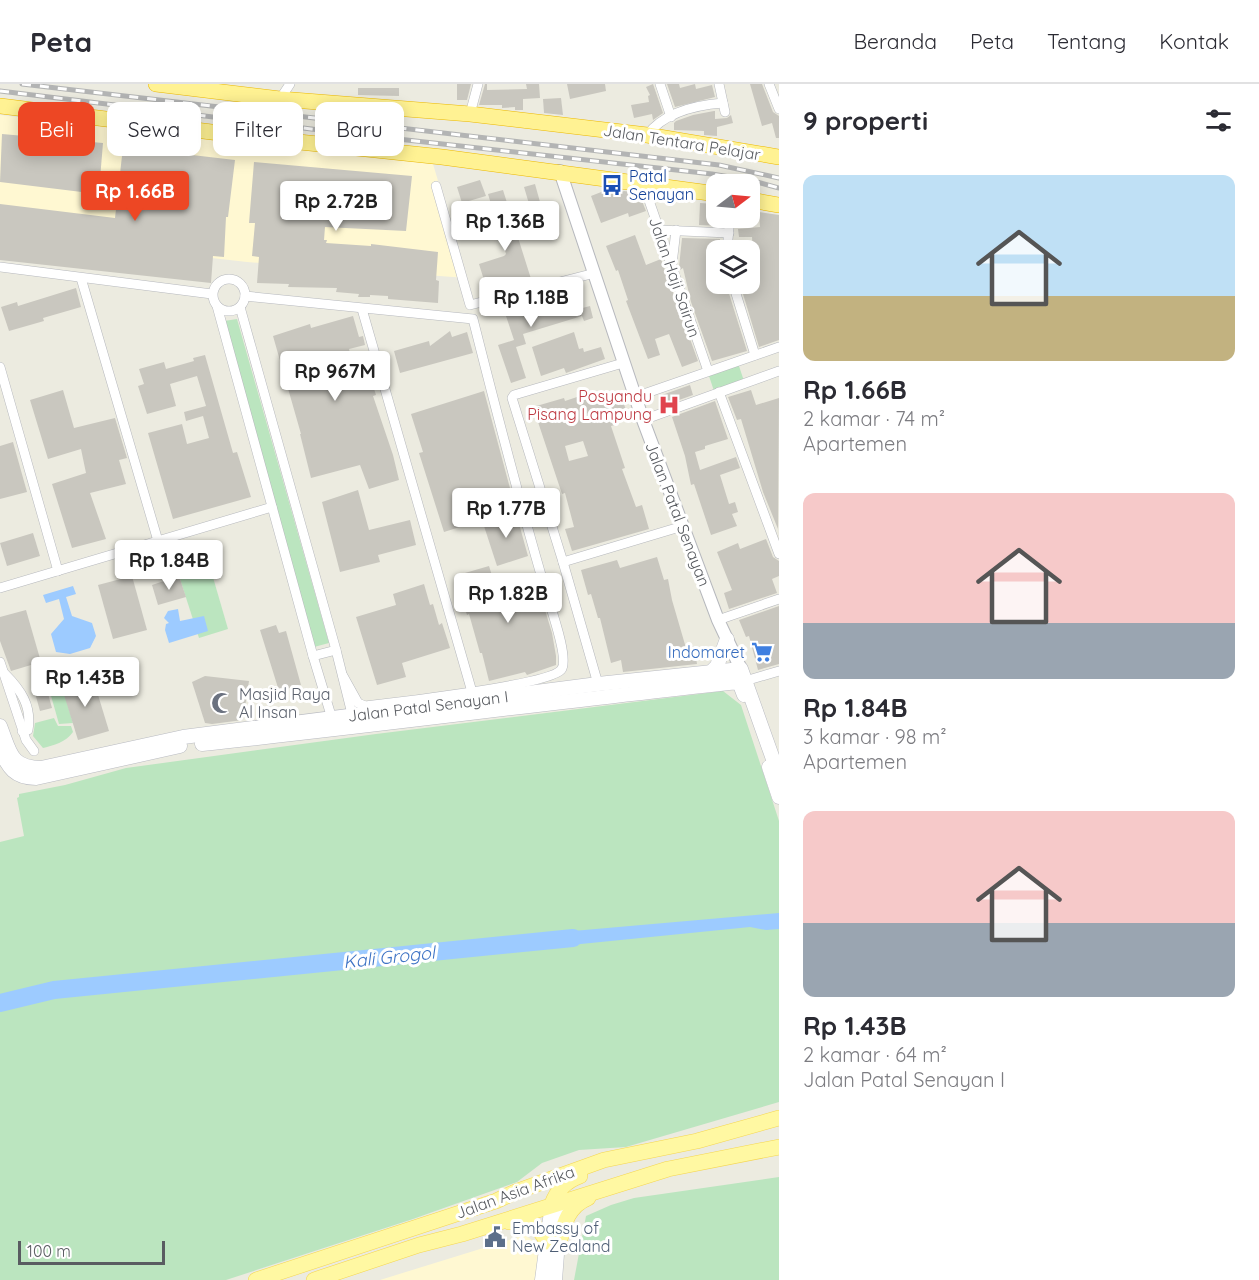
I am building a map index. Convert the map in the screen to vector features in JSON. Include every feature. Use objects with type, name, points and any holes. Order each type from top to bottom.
[{"type":"highway","name":"Jalan Tentara Pelajar","points":[[164,84],[223,88],[280,99],[470,114],[647,135],[779,157]]},
{"type":"highway","points":[[0,106],[560,171],[706,192]]},
{"type":"highway","points":[[760,202],[779,205]]},
{"type":"main road","points":[[713,670],[727,639]]},
{"type":"main road","name":"Jalan Patal Senayan I","points":[[354,722],[598,684],[713,670],[739,672]]},
{"type":"main road","name":"Jalan Patal Senayan I","points":[[0,726],[15,761],[23,766],[41,768],[183,737],[606,696],[739,672]]},
{"type":"main road","name":"Jalan Patal Senayan","points":[[739,672],[779,776]]},
{"type":"main road","name":"Jalan Patal Senayan","points":[[739,672],[779,797]]},
{"type":"main road","name":"Jalan Patal Senayan I","points":[[0,749],[7,766],[13,772],[27,778],[36,778],[184,746],[333,724]]},
{"type":"main road","name":"Jalan Asia Afrika","points":[[256,1280],[496,1201],[515,1191],[583,1167],[619,1156],[697,1141],[779,1118]]},
{"type":"main road","points":[[697,1141],[673,1156],[674,1163],[726,1158]]},
{"type":"main road","name":"Jalan Asia Afrika","points":[[314,1280],[556,1200],[668,1169],[779,1147]]},
{"type":"main road","points":[[555,1280],[553,1243],[556,1200],[569,1180],[654,1151]]},
{"type":"main road","points":[[542,1280],[553,1243],[575,1205],[585,1199],[693,1171],[726,1158]]},
{"type":"main road","points":[[496,1201],[542,1192],[556,1200]]},
{"type":"main road","points":[[495,1222],[529,1223],[542,1231],[553,1243]]},
{"type":"main road","points":[[414,1228],[423,1235],[419,1245]]},
{"type":"street","points":[[280,99],[290,84]]},
{"type":"street","points":[[470,114],[478,84]]},
{"type":"street","points":[[660,84],[671,117]]},
{"type":"street","points":[[647,135],[654,126],[701,105],[724,107],[719,84]]},
{"type":"street","points":[[769,84],[779,110]]},
{"type":"street","name":"Jalan Patal Senayan","points":[[560,171],[643,420],[739,672]]},
{"type":"street","points":[[570,197],[583,175]]},
{"type":"street","name":"Jalan Haji Sairun","points":[[643,183],[708,371]]},
{"type":"street","points":[[436,186],[470,305],[595,273]]},
{"type":"street","points":[[728,240],[729,228]]},
{"type":"street","points":[[658,230],[729,233]]},
{"type":"street","points":[[671,266],[676,230]]},
{"type":"street","points":[[0,267],[212,294]]},
{"type":"street","points":[[81,278],[158,541]]},
{"type":"street","points":[[212,294],[218,283],[229,278],[241,284],[245,296],[240,307],[354,722]]},
{"type":"street","points":[[212,294],[333,724]]},
{"type":"street","points":[[736,294],[755,355]]},
{"type":"street","points":[[245,296],[472,319],[564,662],[562,669],[557,673],[522,682],[472,692],[364,706],[358,704],[343,676]]},
{"type":"street","points":[[217,306],[228,311],[240,307]]},
{"type":"street","points":[[362,309],[472,692]]},
{"type":"street","points":[[635,397],[779,347]]},
{"type":"street","points":[[598,684],[563,562],[513,407],[512,396],[623,363]]},
{"type":"street","points":[[0,367],[58,571]]},
{"type":"street","points":[[643,420],[779,371]]},
{"type":"street","points":[[719,392],[779,554]]},
{"type":"street","points":[[0,588],[272,507]]},
{"type":"street","points":[[563,562],[683,526]]},
{"type":"street","points":[[718,620],[779,599]]},
{"type":"street","points":[[313,656],[336,650]]},
{"type":"street","points":[[2,667],[22,731],[34,751]]},
{"type":"street","points":[[739,672],[779,671]]},
{"type":"shaded area","points":[[0,115],[18,117],[18,156],[95,156],[95,126],[107,127],[107,156],[201,156],[201,138],[213,139],[213,156],[303,156],[303,149],[315,151],[315,156],[362,156],[433,164],[467,278],[247,262],[0,234]]},
{"type":"shaded area","points":[[525,1235],[533,1241],[540,1254],[537,1280],[380,1280]]},
{"type":"green space","points":[[237,319],[329,643],[314,647],[224,321]]},
{"type":"green space","points":[[738,363],[744,381],[714,391],[708,373]]},
{"type":"green space","points":[[210,567],[228,629],[199,638],[179,576]]},
{"type":"green space","points":[[57,668],[73,723],[59,724],[44,671]]},
{"type":"green space","points":[[723,691],[741,705],[779,821],[779,1102],[626,1147],[579,1150],[542,1163],[517,1182],[413,1219],[226,1280],[0,1280],[0,842],[24,836],[17,798],[19,794],[65,785],[126,768]]},
{"type":"green space","points":[[54,718],[58,726],[71,726],[73,732],[63,741],[43,748],[33,736],[35,723]]},
{"type":"green space","points":[[779,1177],[779,1280],[574,1280],[586,1216],[634,1198]]},
{"type":"water","points":[[73,586],[76,594],[66,597],[72,616],[92,623],[96,636],[90,648],[70,654],[56,652],[51,634],[64,619],[59,599],[46,603],[43,595]]},
{"type":"water","points":[[178,609],[180,621],[204,616],[208,631],[169,643],[165,630],[166,624],[169,623],[164,618],[168,611]]},
{"type":"water","points":[[779,913],[779,929],[766,930],[750,927],[551,947],[550,933]]},
{"type":"building","points":[[457,84],[471,84],[467,100],[457,100]]},
{"type":"building","points":[[485,84],[487,84],[487,90],[527,89],[526,84],[539,84],[540,98],[523,99],[523,110],[515,110],[515,107],[502,108],[502,105],[479,105]]},
{"type":"building","points":[[567,84],[605,84],[606,91],[570,99]]},
{"type":"building","points":[[653,84],[663,113],[653,120],[652,114],[634,118],[631,105],[649,102],[648,96],[650,95],[646,87]]},
{"type":"building","points":[[667,84],[679,84],[680,88],[695,84],[696,89],[712,85],[715,97],[675,107]]},
{"type":"building","points":[[750,84],[762,84],[773,112],[779,116],[779,138],[776,138],[772,123],[762,126]]},
{"type":"building","points":[[358,88],[399,88],[399,96],[358,95]]},
{"type":"building","points":[[561,98],[563,115],[544,113],[543,99]]},
{"type":"building","points":[[715,111],[715,119],[727,118],[731,115],[733,123],[717,127],[717,136],[704,135],[704,131],[674,130],[676,121]]},
{"type":"building","points":[[2,134],[18,135],[18,156],[95,156],[95,142],[103,143],[99,191],[90,193],[0,182]]},
{"type":"building","points":[[122,156],[201,156],[235,160],[228,217],[226,217],[224,257],[213,256],[211,283],[0,260],[0,204],[115,218]]},
{"type":"building","points":[[254,162],[412,176],[406,231],[325,227],[324,240],[327,240],[326,243],[371,246],[371,244],[438,252],[436,280],[439,281],[438,303],[388,299],[388,296],[358,297],[359,294],[336,292],[337,288],[288,287],[289,284],[257,283],[259,257],[252,256],[255,223],[249,223]]},
{"type":"building","points":[[480,180],[486,196],[462,203],[457,187]]},
{"type":"building","points":[[535,184],[548,231],[538,234],[524,187]]},
{"type":"building","points":[[609,189],[614,195],[624,191],[631,192],[635,203],[642,201],[646,211],[629,217],[628,213],[601,223],[591,196]]},
{"type":"building","points":[[503,190],[532,282],[488,293],[479,264],[506,254],[488,194]]},
{"type":"building","points":[[700,203],[706,203],[706,225],[699,225]]},
{"type":"building","points":[[760,212],[779,215],[779,340],[759,347],[743,294],[760,294],[760,240],[752,240],[752,237],[739,237],[738,229],[760,228]]},
{"type":"building","points":[[635,235],[646,265],[661,259],[698,361],[682,367],[669,334],[655,339],[660,355],[648,359],[626,301],[628,300],[618,270],[616,271],[606,246]]},
{"type":"building","points":[[682,238],[720,239],[706,240],[706,294],[729,294],[747,351],[712,361],[691,302],[683,268],[680,270]]},
{"type":"building","points":[[76,288],[81,307],[9,331],[1,307],[17,302],[18,306]]},
{"type":"building","points":[[536,295],[541,309],[563,302],[567,312],[590,306],[593,318],[584,321],[582,316],[523,334],[526,344],[516,347],[526,378],[511,383],[498,345],[514,340],[502,304]]},
{"type":"building","points":[[353,316],[359,337],[363,336],[365,345],[349,349],[354,368],[364,365],[368,377],[370,376],[376,395],[373,396],[399,480],[369,489],[360,465],[311,478],[273,336],[310,324],[311,328]]},
{"type":"building","points":[[450,331],[452,337],[467,332],[473,353],[400,373],[394,351],[429,341],[430,346]]},
{"type":"building","points":[[574,332],[579,349],[583,348],[584,352],[601,347],[605,359],[566,373],[564,368],[541,376],[532,347]]},
{"type":"building","points":[[205,355],[233,453],[237,452],[251,497],[173,519],[148,433],[182,424],[187,444],[209,438],[203,416],[186,421],[184,412],[206,406],[197,376],[170,384],[176,406],[147,414],[138,386],[144,384],[139,369],[164,362],[166,369],[194,361],[193,358]]},
{"type":"building","points":[[690,385],[693,395],[665,405],[662,395]]},
{"type":"building","points":[[63,390],[74,428],[115,418],[127,458],[119,460],[126,484],[90,493],[106,539],[72,548],[52,484],[86,473],[81,449],[48,459],[30,400]]},
{"type":"building","points":[[619,390],[626,410],[616,414],[618,424],[611,426],[625,468],[622,469],[636,507],[642,505],[649,529],[572,551],[565,529],[574,527],[565,493],[562,494],[533,407],[564,398],[565,401],[595,391],[598,398]],"holes":[[[583,441],[588,456],[569,461],[565,446]]]},
{"type":"building","points":[[751,390],[756,405],[779,398],[778,529],[763,492],[741,419],[737,420],[728,397]]},
{"type":"building","points":[[484,391],[511,492],[476,502],[482,520],[444,532],[419,453],[423,452],[411,414]]},
{"type":"building","points":[[715,401],[728,439],[705,446],[705,449],[695,452],[700,470],[736,457],[740,468],[720,475],[729,504],[735,502],[738,512],[732,514],[737,526],[711,535],[694,484],[691,485],[685,456],[672,417]]},
{"type":"building","points":[[13,442],[27,492],[0,499],[0,446]]},
{"type":"building","points":[[358,490],[369,530],[410,520],[416,545],[378,555],[380,562],[340,572],[322,502]]},
{"type":"building","points":[[516,513],[528,556],[497,566],[483,523]]},
{"type":"building","points":[[33,533],[40,556],[7,566],[0,543]]},
{"type":"building","points":[[766,539],[773,557],[779,561],[779,576],[772,579],[777,593],[729,609],[724,593],[732,590],[717,552],[738,543],[740,549]]},
{"type":"building","points":[[657,557],[664,580],[668,579],[686,648],[694,646],[697,664],[623,672],[621,660],[611,663],[600,618],[598,618],[591,594],[588,595],[581,570],[617,560],[620,568]]},
{"type":"building","points":[[489,566],[495,585],[498,584],[499,587],[535,577],[552,633],[556,665],[527,675],[525,672],[489,681],[482,653],[480,653],[469,614],[467,615],[461,596],[464,595],[458,575]]},
{"type":"building","points":[[132,576],[147,630],[113,639],[98,585]]},
{"type":"building","points":[[179,576],[186,597],[158,605],[152,585]]},
{"type":"building","points":[[424,584],[430,605],[433,604],[439,625],[442,623],[450,648],[402,663],[406,677],[377,685],[356,617],[396,605],[393,594]]},
{"type":"building","points":[[779,606],[779,664],[758,670],[749,636],[746,637],[739,620]]},
{"type":"building","points":[[26,610],[41,662],[11,671],[0,641],[0,617]]},
{"type":"building","points":[[276,625],[279,633],[286,631],[301,685],[279,691],[260,630]]},
{"type":"building","points":[[92,675],[109,731],[78,740],[61,685]]},
{"type":"building","name":"Masjid Raya Al Insan","points":[[205,676],[249,681],[243,720],[205,723],[192,682]]},
{"type":"building","points":[[47,690],[52,708],[40,711],[35,693]]},
{"type":"waterway","name":"Kali Grogol","points":[[0,1003],[54,990],[573,938]]},
{"type":"railway","points":[[22,84],[719,165],[779,178]]},
{"type":"railway","points":[[0,91],[344,133],[712,174],[779,188]]},
{"type":"place","name":"Patal Senayan","points":[[612,185]]},
{"type":"place","name":"Posyandu Pisang Lampung","points":[[669,405]]},
{"type":"place","name":"Indomaret","points":[[762,652]]},
{"type":"place","name":"Masjid Raya Al Insan","points":[[222,703]]},
{"type":"place","name":"Embassy of New Zealand","points":[[495,1237]]}]
